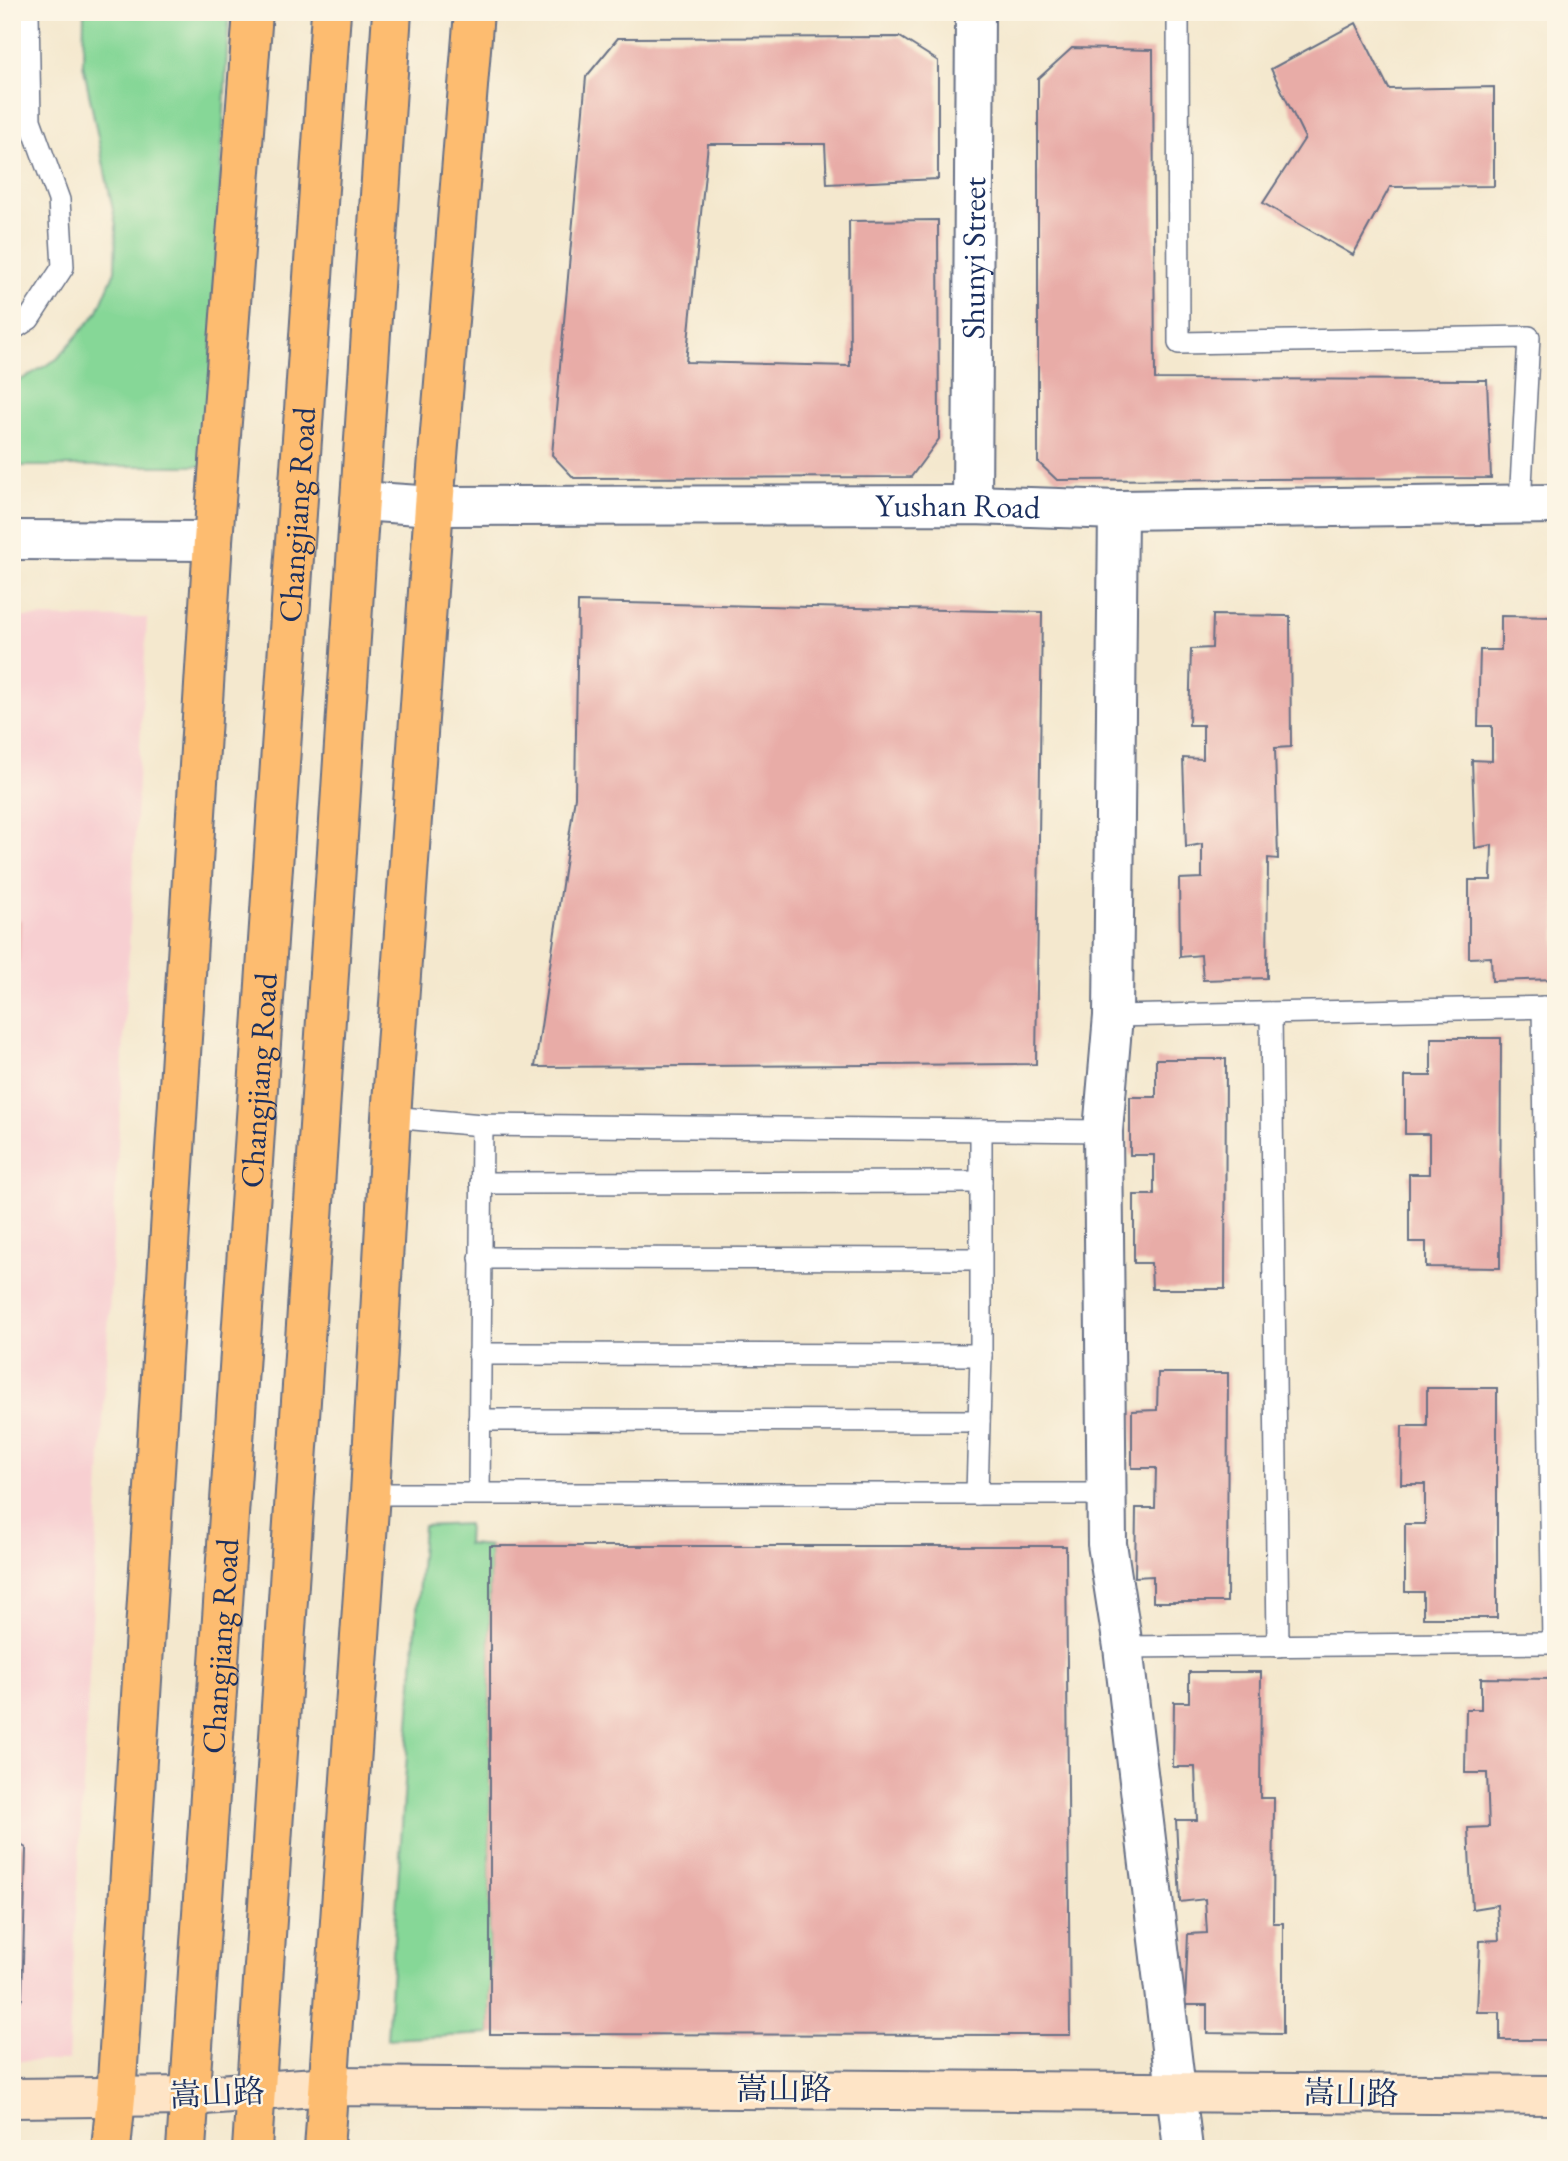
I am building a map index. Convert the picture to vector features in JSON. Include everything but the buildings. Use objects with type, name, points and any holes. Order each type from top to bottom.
[{"type":"main road","points":[[111,2149],[214,541],[253,12]]},
{"type":"main road","name":"Changjiang Road","points":[[186,2149],[331,12]]},
{"type":"main road","name":"Changjiang Road","points":[[252,2149],[392,12]]},
{"type":"main road","points":[[324,2149],[370,1494],[391,1117],[434,506],[474,12]]},
{"type":"main road","name":"嵩山路","points":[[12,2098],[190,2096],[329,2086],[1556,2095]]},
{"type":"street","name":"Shunyi Street","points":[[972,505],[975,12]]},
{"type":"street","name":"Yushan Road","points":[[360,501],[434,506],[972,505],[1118,510],[1538,504]]},
{"type":"street","points":[[1118,510],[1113,1016],[1103,1131],[1107,1544],[1123,1647],[1183,2149]]},
{"type":"street","points":[[12,540],[214,541]]},
{"type":"lane","points":[[12,330],[29,319],[63,267],[59,200],[21,102],[28,12]]},
{"type":"lane","points":[[1178,12],[1179,342],[1528,337],[1538,504]]},
{"type":"lane","points":[[1113,1016],[1549,1007],[1554,1643],[1123,1647]]},
{"type":"lane","points":[[1271,1013],[1278,1646]]},
{"type":"lane","points":[[391,1117],[482,1125],[1103,1131]]},
{"type":"lane","points":[[478,1493],[482,1125]]},
{"type":"lane","points":[[977,1494],[981,1355],[981,1130]]},
{"type":"lane","points":[[481,1183],[981,1182]]},
{"type":"lane","points":[[480,1258],[980,1258]]},
{"type":"lane","points":[[479,1354],[981,1355]]},
{"type":"lane","points":[[479,1420],[979,1422]]},
{"type":"lane","points":[[370,1494],[1106,1494]]},
{"type":"shaded area","points":[[12,617],[147,618],[68,2061],[12,2061]]},
{"type":"green space","points":[[84,12],[229,12],[206,466],[12,466],[12,385],[57,359],[97,313],[115,271],[116,225],[83,64]]},
{"type":"green space","points":[[468,1524],[467,1544],[490,1546],[490,2034],[387,2039],[423,1526]]}]
